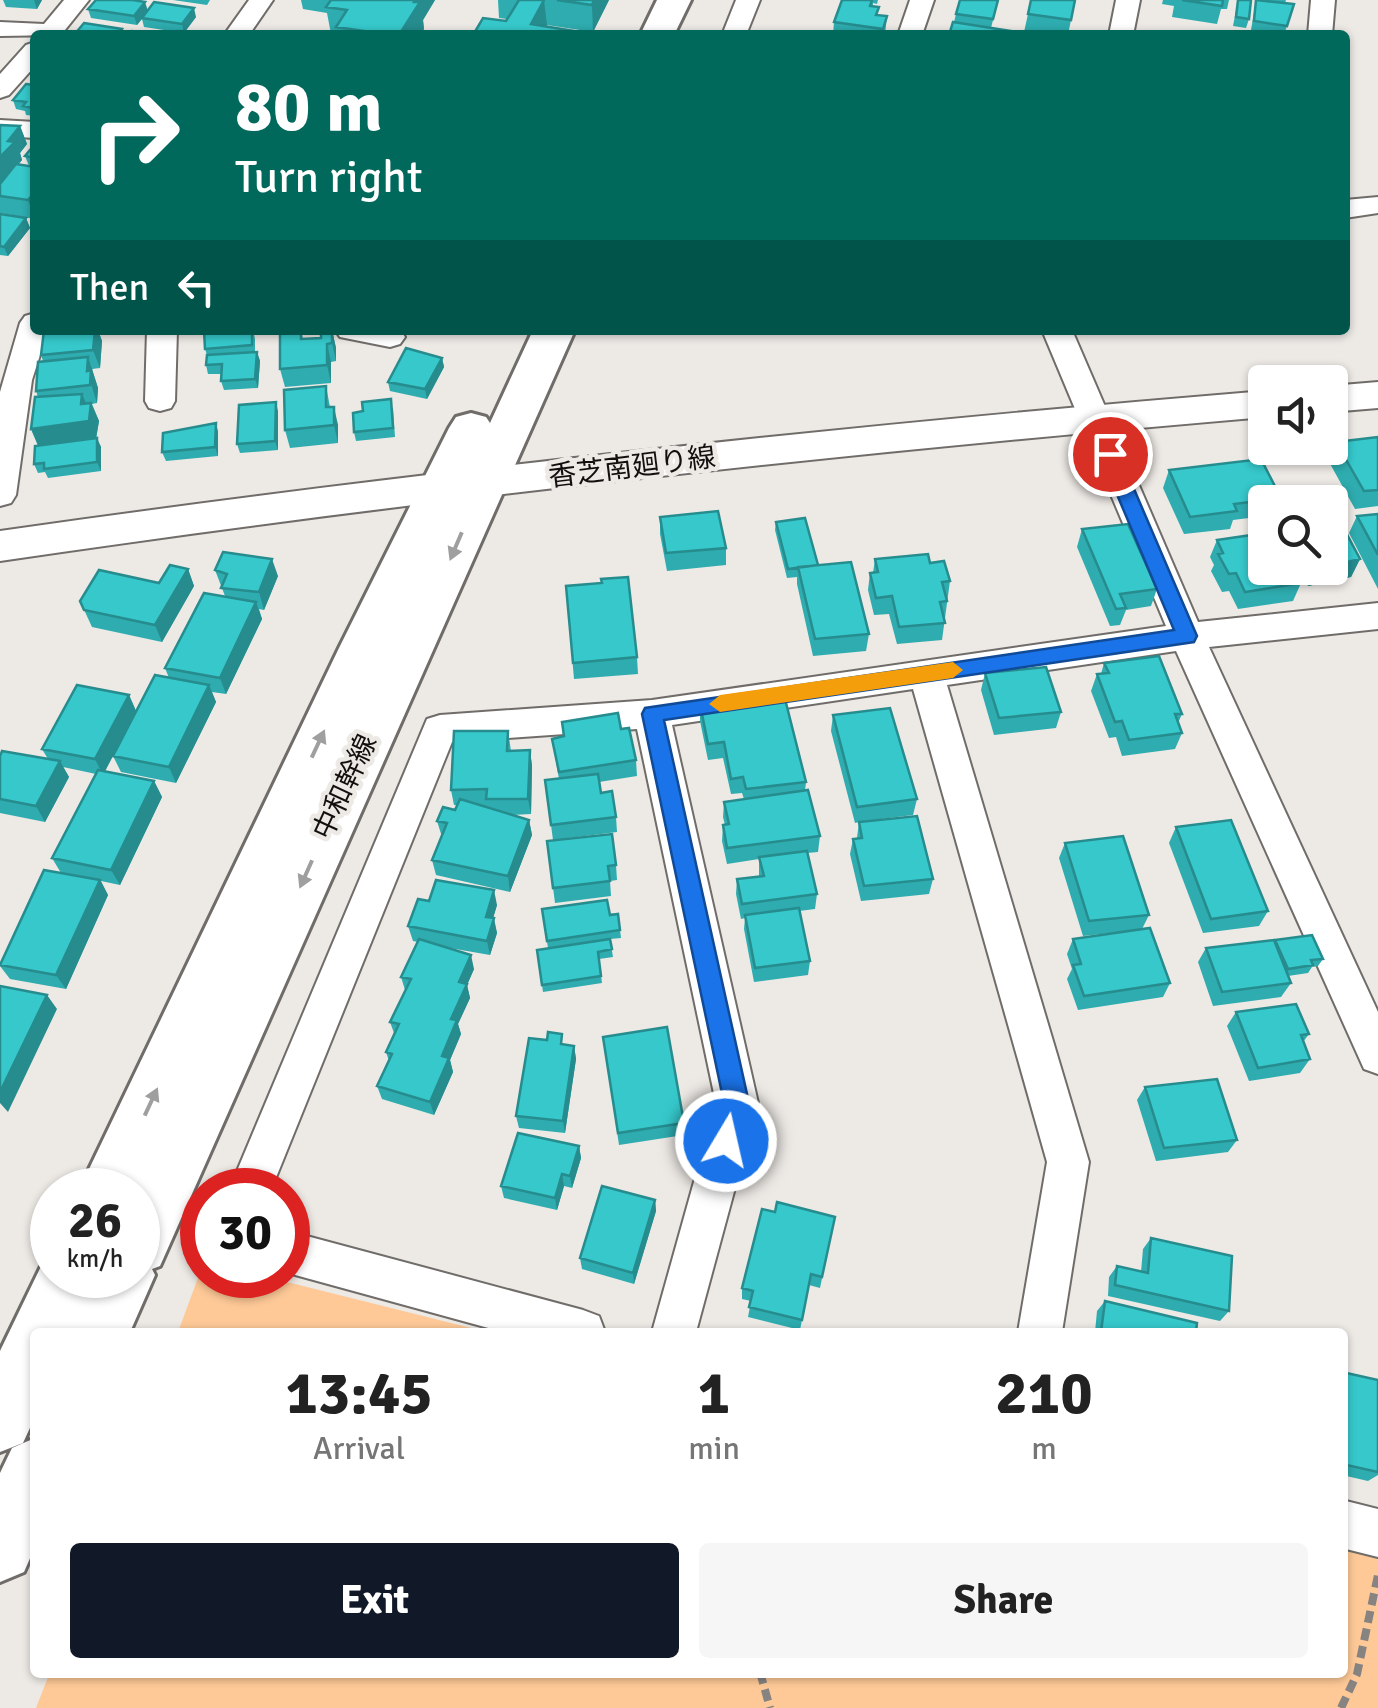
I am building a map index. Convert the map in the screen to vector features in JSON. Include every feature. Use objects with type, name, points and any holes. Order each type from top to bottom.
[{"type":"main road","points":[[659,30],[674,0]]},
{"type":"main road","points":[[692,30],[706,0]]},
{"type":"main road","name":"中和幹線","points":[[160,1193],[462,486],[516,335]]},
{"type":"main road","name":"中和幹線","points":[[120,1168],[462,486],[551,335]]},
{"type":"main road","points":[[44,1328],[58,1298]]},
{"type":"main road","points":[[100,1328],[114,1298]]},
{"type":"main road","points":[[0,1420],[30,1357]]},
{"type":"main road","points":[[0,1548],[30,1482]]},
{"type":"street","points":[[52,30],[77,0]]},
{"type":"street","points":[[240,30],[261,0]]},
{"type":"street","points":[[736,30],[748,0]]},
{"type":"street","points":[[912,30],[922,0]]},
{"type":"street","points":[[1122,30],[1128,0]]},
{"type":"street","points":[[1321,30],[1324,0]]},
{"type":"street","points":[[0,29],[30,36]]},
{"type":"street","points":[[0,90],[30,55]]},
{"type":"street","points":[[0,128],[30,130]]},
{"type":"street","points":[[1350,209],[1378,206]]},
{"type":"street","points":[[0,495],[17,380],[31,335]]},
{"type":"street","points":[[160,401],[162,335]]},
{"type":"street","points":[[375,335],[390,338]]},
{"type":"street","points":[[1059,335],[1187,636],[1378,1056]]},
{"type":"street","points":[[1348,398],[1378,395]]},
{"type":"street","name":"香芝南廻り線","points":[[0,546],[284,503],[969,428],[1248,405]]},
{"type":"street","points":[[259,1168],[440,729],[652,714],[1187,636],[1378,616]]},
{"type":"street","points":[[926,674],[1068,1162],[1041,1328]]},
{"type":"street","points":[[652,714],[736,1103],[675,1328]]},
{"type":"street","points":[[310,1258],[568,1328]]},
{"type":"street","points":[[1348,1526],[1378,1533]]},
{"type":"path","points":[[1341,1708],[1357,1674],[1378,1574]]},
{"type":"path","points":[[762,1678],[770,1708]]},
{"type":"shaded area","points":[[310,1288],[471,1328],[179,1328],[191,1298],[310,1298]]},
{"type":"shaded area","points":[[1348,1549],[1378,1557],[1378,1708],[36,1708],[48,1678],[1348,1678]]},
{"type":"building","points":[[96,0],[145,2],[134,16],[88,9]]},
{"type":"building","points":[[331,0],[420,2],[402,30],[336,27],[347,10],[326,7]]},
{"type":"building","points":[[519,0],[544,0],[531,24],[568,30],[476,30],[483,18],[506,21]]},
{"type":"building","points":[[557,0],[594,0],[592,5]]},
{"type":"building","points":[[842,0],[872,0],[870,6],[879,7],[876,15],[887,16],[883,29],[834,22]]},
{"type":"building","points":[[960,0],[998,0],[993,19],[956,14]]},
{"type":"building","points":[[1031,0],[1075,0],[1071,20],[1028,14]]},
{"type":"building","points":[[1182,0],[1223,0],[1222,6]]},
{"type":"building","points":[[1238,0],[1251,0],[1249,19],[1236,17]]},
{"type":"building","points":[[1256,0],[1294,4],[1287,26],[1254,21]]},
{"type":"building","points":[[154,2],[194,8],[182,24],[142,18]]},
{"type":"building","points":[[953,22],[1005,30],[951,30]]},
{"type":"building","points":[[84,23],[122,29],[121,30],[78,30]]},
{"type":"building","points":[[26,84],[30,84],[30,107],[23,106],[26,102],[13,100]]},
{"type":"building","points":[[0,125],[20,126],[8,141],[15,142],[0,157]]},
{"type":"building","points":[[16,164],[30,166],[28,200],[0,196],[0,184]]},
{"type":"building","points":[[0,214],[26,218],[4,247],[0,246]]},
{"type":"building","points":[[43,335],[94,335],[93,350],[41,355]]},
{"type":"building","points":[[204,335],[252,335],[252,345],[205,349]]},
{"type":"building","points":[[280,335],[332,335],[332,343],[327,344],[327,365],[280,369]]},
{"type":"building","points":[[406,348],[442,358],[425,389],[388,382]]},
{"type":"building","points":[[257,352],[255,379],[221,381],[222,364],[206,365],[207,355]]},
{"type":"building","points":[[88,357],[90,385],[36,391],[38,362]]},
{"type":"building","points":[[326,386],[326,407],[334,407],[334,425],[285,430],[284,390]]},
{"type":"building","points":[[82,394],[81,404],[91,403],[89,421],[31,429],[35,397]]},
{"type":"building","points":[[391,399],[393,428],[354,432],[353,413],[363,411],[362,402]]},
{"type":"building","points":[[276,402],[275,441],[237,444],[239,405]]},
{"type":"building","points":[[216,423],[215,447],[162,452],[163,433]]},
{"type":"building","points":[[1378,437],[1378,490],[1364,491],[1348,463],[1348,441]]},
{"type":"building","points":[[97,438],[97,462],[44,469],[44,463],[34,464],[35,446]]},
{"type":"building","points":[[1248,461],[1248,465],[1264,465],[1274,485],[1248,485],[1248,502],[1234,504],[1237,511],[1190,517],[1169,470]]},
{"type":"building","points":[[718,511],[726,548],[666,553],[660,517]]},
{"type":"building","points":[[1378,514],[1378,555],[1357,516]]},
{"type":"building","points":[[805,518],[818,565],[788,569],[776,522]]},
{"type":"building","points":[[1128,524],[1157,589],[1120,594],[1126,608],[1116,609],[1082,529]]},
{"type":"building","points":[[1248,535],[1248,585],[1289,585],[1245,592],[1236,573],[1229,574],[1218,554],[1223,553],[1217,540]]},
{"type":"building","points":[[1348,536],[1360,559],[1348,562]]},
{"type":"building","points":[[223,552],[272,559],[259,592],[221,588],[227,574],[215,570]]},
{"type":"building","points":[[928,554],[930,563],[944,561],[950,581],[942,582],[947,601],[940,602],[945,623],[899,627],[892,596],[876,598],[870,573],[878,572],[875,559]]},
{"type":"building","points":[[851,562],[869,634],[815,639],[798,567]]},
{"type":"building","points":[[170,565],[188,569],[155,625],[84,610],[80,601],[99,570],[159,583]]},
{"type":"building","points":[[628,577],[637,657],[573,663],[566,586]]},
{"type":"building","points":[[204,593],[256,602],[220,678],[165,668]]},
{"type":"building","points":[[1159,656],[1182,714],[1175,714],[1182,733],[1129,740],[1122,721],[1115,722],[1097,674],[1109,673],[1104,663]]},
{"type":"building","points":[[1046,667],[1061,712],[999,718],[985,673]]},
{"type":"building","points":[[155,675],[209,685],[169,767],[113,756]]},
{"type":"building","points":[[77,685],[129,695],[95,759],[42,749]]},
{"type":"building","points":[[784,695],[806,782],[746,789],[743,777],[731,779],[724,742],[708,744],[700,704]]},
{"type":"building","points":[[890,708],[917,799],[857,807],[833,715]]},
{"type":"building","points":[[618,713],[621,729],[629,728],[636,760],[559,772],[552,739],[564,736],[562,722]]},
{"type":"building","points":[[454,731],[508,731],[507,751],[530,750],[528,799],[486,799],[487,789],[451,790]]},
{"type":"building","points":[[2,751],[60,761],[36,806],[0,799]]},
{"type":"building","points":[[98,770],[154,781],[111,870],[52,858]]},
{"type":"building","points":[[598,774],[601,793],[612,791],[616,817],[551,825],[545,780]]},
{"type":"building","points":[[808,790],[820,836],[727,848],[723,825],[729,824],[724,802]]},
{"type":"building","points":[[460,799],[529,820],[508,876],[432,860],[447,823],[437,821],[443,807],[455,810]]},
{"type":"building","points":[[917,816],[933,879],[864,886],[853,839],[862,838],[859,822]]},
{"type":"building","points":[[1231,820],[1268,911],[1211,919],[1176,827]]},
{"type":"building","points":[[612,834],[616,865],[608,866],[610,881],[553,888],[547,841]]},
{"type":"building","points":[[1123,836],[1149,915],[1089,921],[1065,843]]},
{"type":"building","points":[[807,851],[817,894],[742,904],[737,879],[764,876],[759,857]]},
{"type":"building","points":[[44,870],[100,880],[56,975],[0,965]]},
{"type":"building","points":[[436,880],[494,890],[486,917],[494,918],[487,941],[408,926],[418,899],[429,901]]},
{"type":"building","points":[[607,900],[610,915],[618,914],[620,930],[547,941],[542,909]]},
{"type":"building","points":[[799,908],[810,961],[755,968],[745,915]]},
{"type":"building","points":[[1150,928],[1170,983],[1084,996],[1073,965],[1081,964],[1073,939]]},
{"type":"building","points":[[1312,935],[1323,959],[1311,960],[1313,965],[1288,969],[1275,940]]},
{"type":"building","points":[[419,939],[471,955],[459,982],[467,984],[451,1019],[457,1020],[442,1056],[449,1058],[430,1102],[377,1086],[392,1054],[386,1052],[399,1024],[390,1022],[411,979],[401,977]]},
{"type":"building","points":[[610,939],[612,949],[598,952],[601,976],[542,985],[537,950]]},
{"type":"building","points":[[1274,940],[1291,983],[1222,992],[1206,948]]},
{"type":"building","points":[[0,986],[47,995],[0,1092]]},
{"type":"building","points":[[1296,1004],[1309,1034],[1301,1035],[1310,1059],[1258,1068],[1236,1012]]},
{"type":"building","points":[[667,1027],[684,1123],[618,1133],[603,1037]]},
{"type":"building","points":[[548,1032],[562,1034],[561,1044],[574,1046],[563,1121],[516,1116],[529,1038],[547,1040]]},
{"type":"building","points":[[1217,1079],[1237,1140],[1164,1148],[1145,1087]]},
{"type":"building","points":[[518,1133],[579,1146],[570,1176],[562,1174],[555,1198],[501,1186]]},
{"type":"building","points":[[602,1186],[655,1200],[633,1273],[580,1258]]},
{"type":"building","points":[[777,1202],[835,1217],[822,1277],[811,1274],[802,1320],[749,1307],[753,1291],[742,1288],[762,1209],[775,1212]]},
{"type":"building","points":[[1151,1238],[1232,1256],[1229,1311],[1115,1285],[1117,1266],[1148,1273]]},
{"type":"building","points":[[1105,1301],[1197,1323],[1196,1328],[1102,1328]]},
{"type":"building","points":[[1348,1373],[1378,1380],[1378,1472],[1348,1465]]},
{"type":"slow traffic","points":[[720,704],[953,670]]},
{"type":"route","points":[[726,1141],[736,1103],[652,714],[1187,636],[1110,454]]}]
